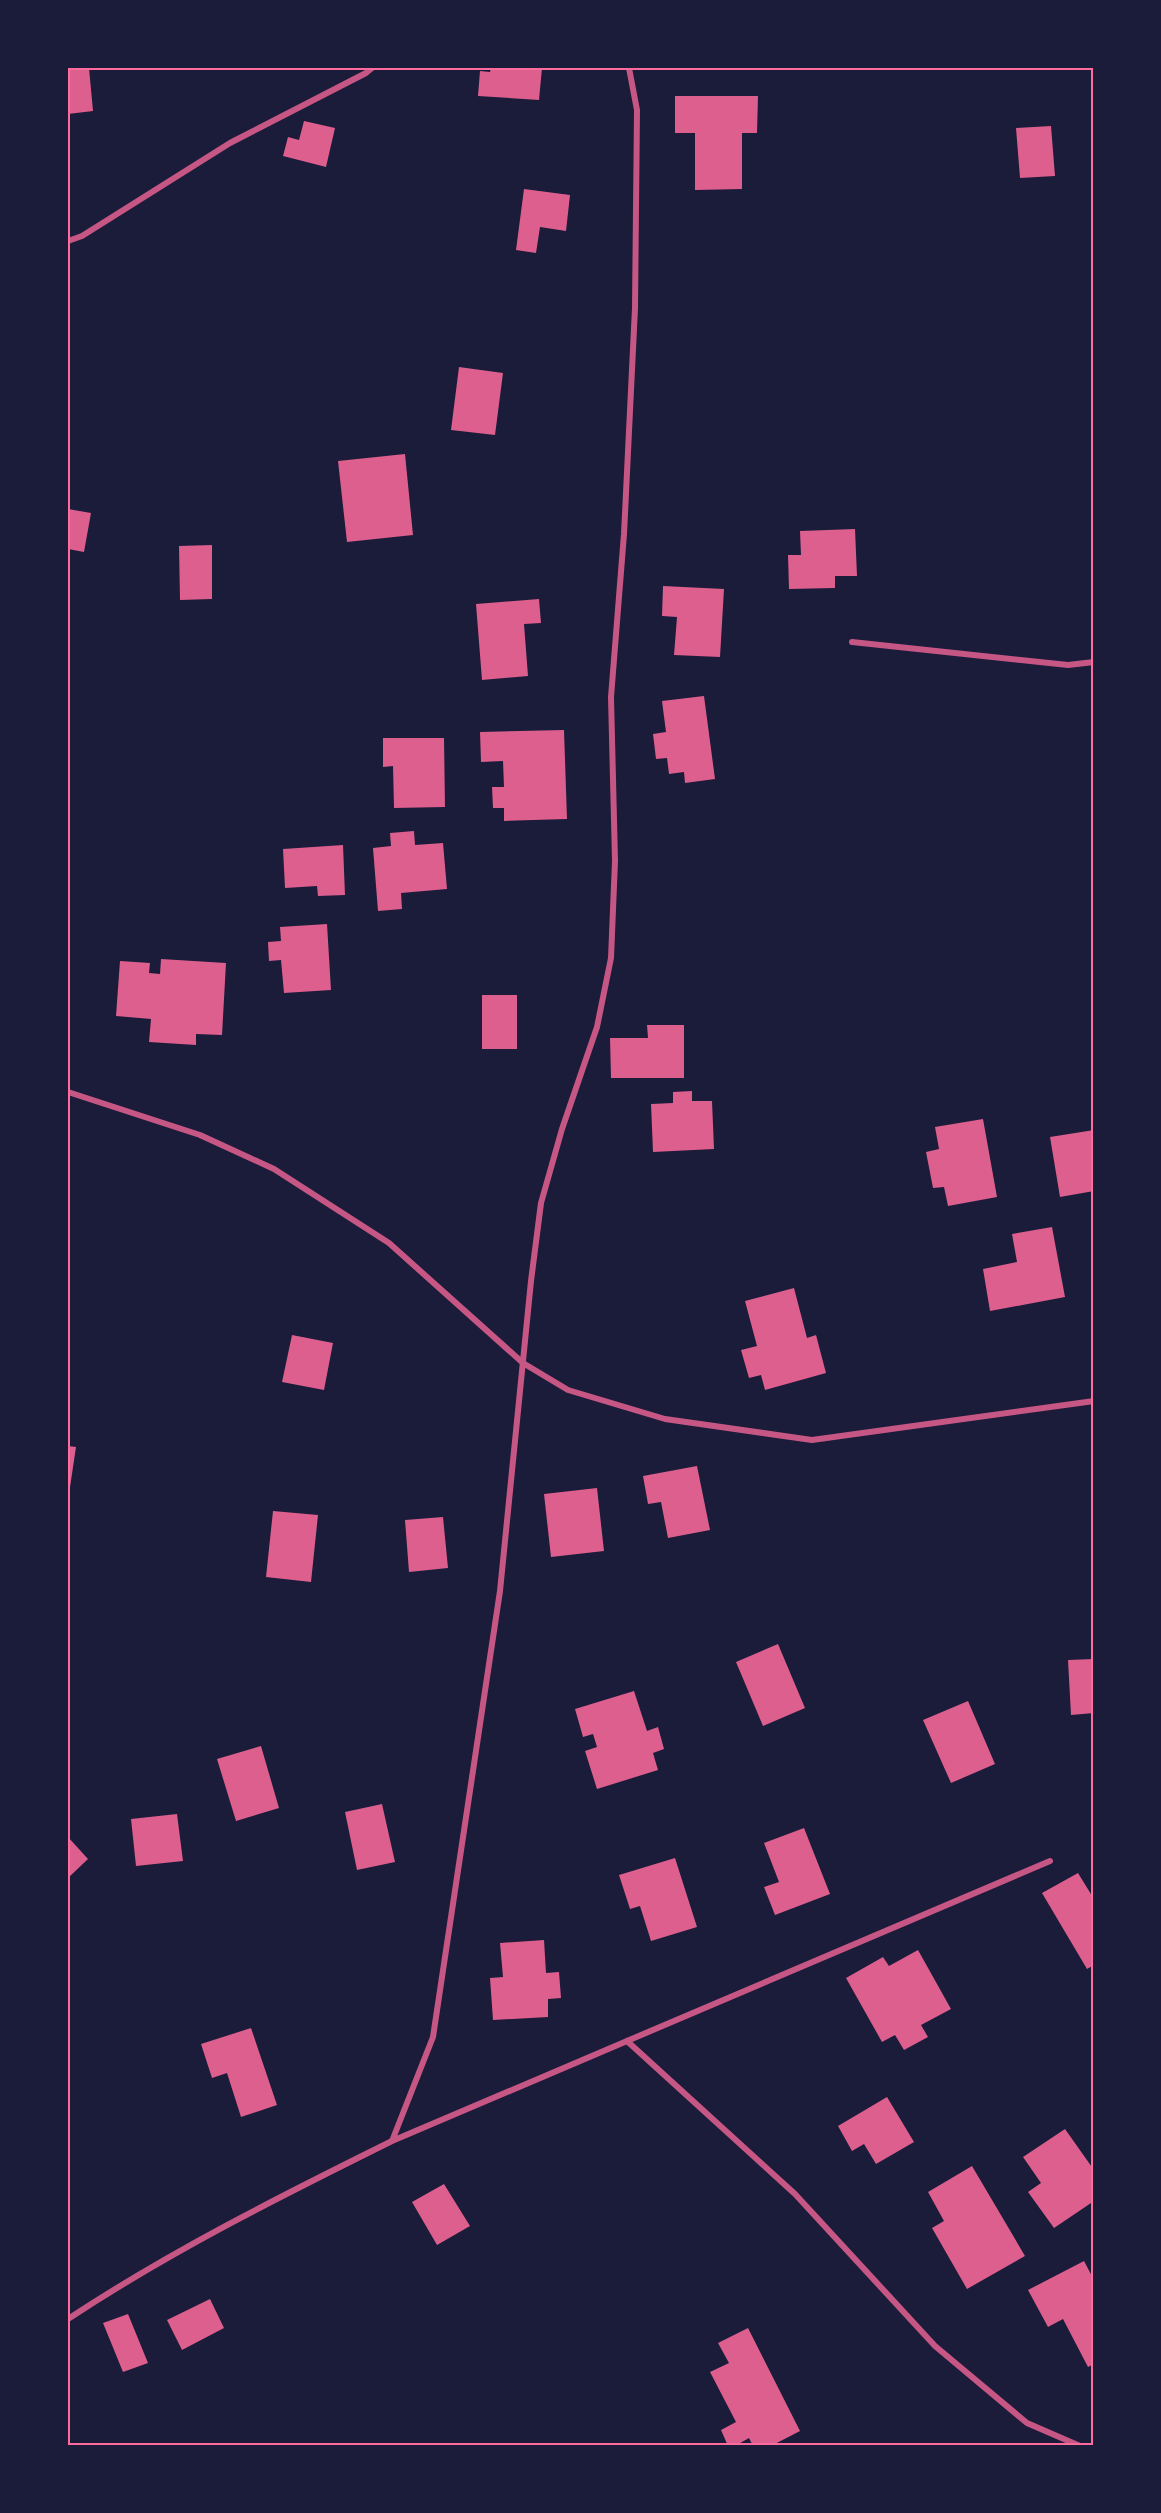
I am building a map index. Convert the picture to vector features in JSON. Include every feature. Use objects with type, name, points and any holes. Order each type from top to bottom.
[{"type":"street","points":[[68,241],[82,236],[230,142],[372,68]]},
{"type":"street","points":[[392,2141],[433,2037],[500,1591],[541,1203],[562,1129],[597,1027],[611,958],[615,861],[611,697],[624,534],[635,308],[637,110],[629,68]]},
{"type":"street","points":[[852,642],[1068,665],[1094,662]]},
{"type":"street","points":[[68,1092],[200,1135],[274,1169],[389,1243],[523,1363],[568,1390],[665,1419],[812,1440],[1094,1401]]},
{"type":"street","points":[[68,2319],[114,2288],[272,2200],[392,2141],[1050,1861]]},
{"type":"street","points":[[627,2041],[795,2194],[935,2346],[1027,2423],[1080,2445]]},
{"type":"building","points":[[68,68],[89,68],[93,111],[68,114]]},
{"type":"building","points":[[491,68],[542,68],[539,100],[478,96],[480,71],[490,72]]},
{"type":"building","points":[[675,96],[758,96],[757,133],[742,133],[742,189],[695,190],[695,133],[675,133]]},
{"type":"building","points":[[304,121],[335,128],[326,167],[283,156],[288,137],[299,140]]},
{"type":"building","points":[[1051,126],[1055,176],[1020,178],[1016,128]]},
{"type":"building","points":[[524,189],[570,195],[566,231],[540,227],[536,253],[516,250]]},
{"type":"building","points":[[459,367],[503,373],[495,435],[451,430]]},
{"type":"building","points":[[405,454],[413,535],[347,542],[338,461]]},
{"type":"building","points":[[68,509],[91,513],[84,552],[68,549]]},
{"type":"building","points":[[855,529],[857,576],[835,576],[835,588],[789,589],[788,555],[801,555],[800,531]]},
{"type":"building","points":[[212,545],[212,599],[180,600],[179,546]]},
{"type":"building","points":[[663,586],[724,589],[720,657],[674,655],[677,617],[662,616]]},
{"type":"building","points":[[539,599],[541,623],[524,624],[528,676],[482,680],[476,604]]},
{"type":"building","points":[[704,696],[715,779],[685,783],[684,772],[669,774],[667,758],[656,759],[653,734],[666,732],[662,701]]},
{"type":"building","points":[[564,730],[567,819],[504,821],[504,808],[493,808],[492,787],[504,787],[503,761],[481,762],[480,732]]},
{"type":"building","points":[[383,738],[444,738],[445,807],[394,808],[393,766],[383,767]]},
{"type":"building","points":[[414,831],[415,845],[443,843],[447,889],[401,893],[402,909],[378,911],[373,848],[391,846],[390,833]]},
{"type":"building","points":[[343,845],[345,895],[318,896],[317,886],[285,888],[283,849]]},
{"type":"building","points":[[327,924],[331,990],[284,993],[281,960],[269,961],[268,942],[281,941],[280,927]]},
{"type":"building","points":[[161,959],[226,963],[222,1035],[196,1034],[196,1045],[149,1042],[151,1019],[116,1016],[120,961],[150,963],[149,973],[160,974]]},
{"type":"building","points":[[482,995],[517,995],[517,1049],[482,1049]]},
{"type":"building","points":[[647,1025],[684,1025],[684,1078],[611,1078],[610,1038],[648,1038]]},
{"type":"building","points":[[692,1091],[692,1101],[712,1101],[714,1149],[653,1152],[651,1104],[673,1103],[673,1092]]},
{"type":"building","points":[[983,1119],[997,1197],[948,1206],[944,1187],[933,1188],[926,1152],[939,1149],[935,1127]]},
{"type":"building","points":[[1094,1130],[1094,1191],[1060,1197],[1050,1137]]},
{"type":"building","points":[[1052,1227],[1065,1297],[990,1311],[983,1269],[1017,1262],[1012,1234]]},
{"type":"building","points":[[794,1288],[807,1338],[816,1335],[826,1373],[765,1390],[761,1375],[749,1378],[741,1350],[757,1346],[745,1301]]},
{"type":"building","points":[[292,1335],[333,1343],[324,1390],[282,1382]]},
{"type":"building","points":[[68,1446],[76,1447],[69,1494],[68,1494]]},
{"type":"building","points":[[697,1466],[710,1530],[668,1538],[661,1502],[648,1504],[643,1476]]},
{"type":"building","points":[[597,1488],[604,1551],[551,1557],[544,1494]]},
{"type":"building","points":[[273,1511],[318,1515],[311,1582],[266,1577]]},
{"type":"building","points":[[443,1517],[448,1568],[409,1572],[405,1520]]},
{"type":"building","points":[[778,1644],[805,1708],[763,1726],[736,1662]]},
{"type":"building","points":[[1094,1659],[1094,1713],[1071,1715],[1068,1660]]},
{"type":"building","points":[[634,1691],[647,1731],[658,1727],[664,1749],[653,1753],[658,1770],[597,1789],[585,1751],[597,1747],[593,1734],[583,1737],[575,1709]]},
{"type":"building","points":[[968,1701],[995,1764],[951,1783],[923,1720]]},
{"type":"building","points":[[261,1746],[279,1808],[236,1821],[217,1759]]},
{"type":"building","points":[[382,1804],[395,1862],[357,1870],[345,1812]]},
{"type":"building","points":[[177,1814],[183,1861],[136,1866],[131,1819]]},
{"type":"building","points":[[804,1828],[830,1894],[775,1915],[764,1887],[779,1882],[764,1843]]},
{"type":"building","points":[[68,1837],[88,1859],[68,1878]]},
{"type":"building","points":[[675,1858],[697,1927],[651,1941],[640,1906],[630,1909],[619,1875]]},
{"type":"building","points":[[1078,1873],[1094,1899],[1094,1965],[1087,1969],[1042,1893]]},
{"type":"building","points":[[544,1940],[546,1973],[559,1972],[561,1998],[548,1999],[548,2017],[493,2020],[490,1978],[503,1977],[500,1943]]},
{"type":"building","points":[[918,1950],[951,2009],[921,2025],[928,2037],[904,2050],[895,2035],[882,2042],[846,1978],[883,1957],[889,1966]]},
{"type":"building","points":[[251,2028],[277,2105],[241,2117],[227,2073],[212,2078],[201,2044]]},
{"type":"building","points":[[887,2097],[914,2142],[876,2164],[864,2144],[852,2151],[838,2126]]},
{"type":"building","points":[[1065,2129],[1094,2170],[1094,2201],[1054,2228],[1028,2192],[1041,2183],[1023,2157]]},
{"type":"building","points":[[972,2166],[1025,2256],[967,2289],[932,2228],[944,2221],[928,2192]]},
{"type":"building","points":[[444,2184],[470,2226],[437,2245],[412,2202]]},
{"type":"building","points":[[1084,2261],[1094,2280],[1094,2364],[1088,2367],[1063,2319],[1048,2327],[1028,2290]]},
{"type":"building","points":[[210,2299],[224,2328],[182,2350],[167,2320]]},
{"type":"building","points":[[128,2314],[148,2363],[123,2372],[103,2323]]},
{"type":"building","points":[[748,2328],[800,2431],[771,2446],[753,2446],[749,2438],[735,2446],[728,2446],[721,2430],[736,2422],[710,2372],[729,2363],[718,2343]]}]
